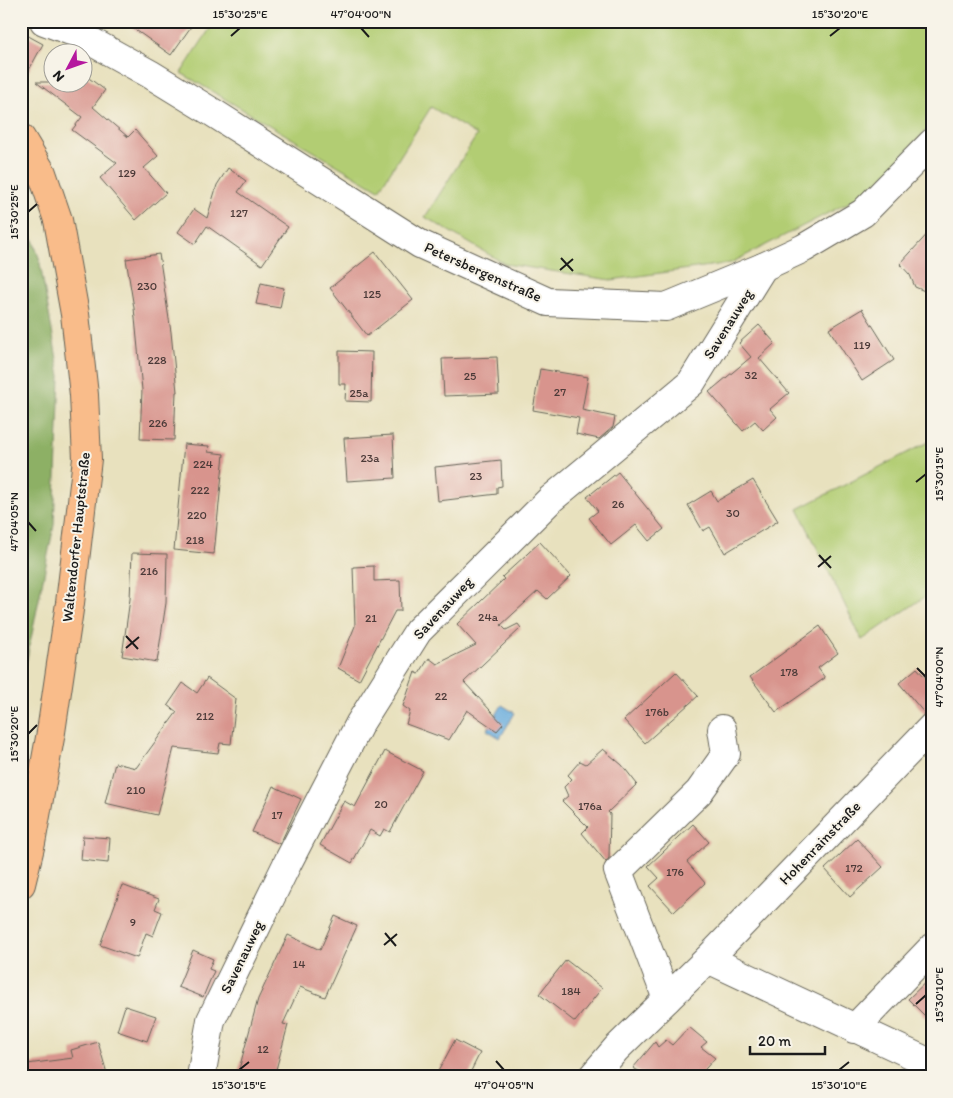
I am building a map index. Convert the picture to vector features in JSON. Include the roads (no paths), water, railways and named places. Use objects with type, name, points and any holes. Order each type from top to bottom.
[{"type":"main road","name":"Waltendorfer Hauptstraße","points":[[21,138],[42,173],[58,220],[75,314],[84,395],[87,459],[70,603],[51,732],[21,884]]},
{"type":"street","name":"Petersbergenstraße","points":[[44,21],[76,33],[150,74],[420,244],[548,302],[666,307],[804,248],[862,213],[932,144]]},
{"type":"street","name":"Savenauweg","points":[[200,1077],[211,1020],[288,862],[360,723],[418,631],[551,499],[691,384],[763,267]]},
{"type":"street","name":"Hohenrainstraße","points":[[592,1077],[616,1049],[708,959],[932,727]]},
{"type":"street","points":[[667,999],[618,871],[699,792],[726,754],[722,729]]},
{"type":"street","points":[[854,1029],[932,948]]},
{"type":"street","points":[[708,959],[932,1064]]},
{"type":"water","points":[[657,21],[705,21],[701,24],[668,27]]},
{"type":"water","points":[[502,705],[515,713],[500,738],[487,730]]}]
